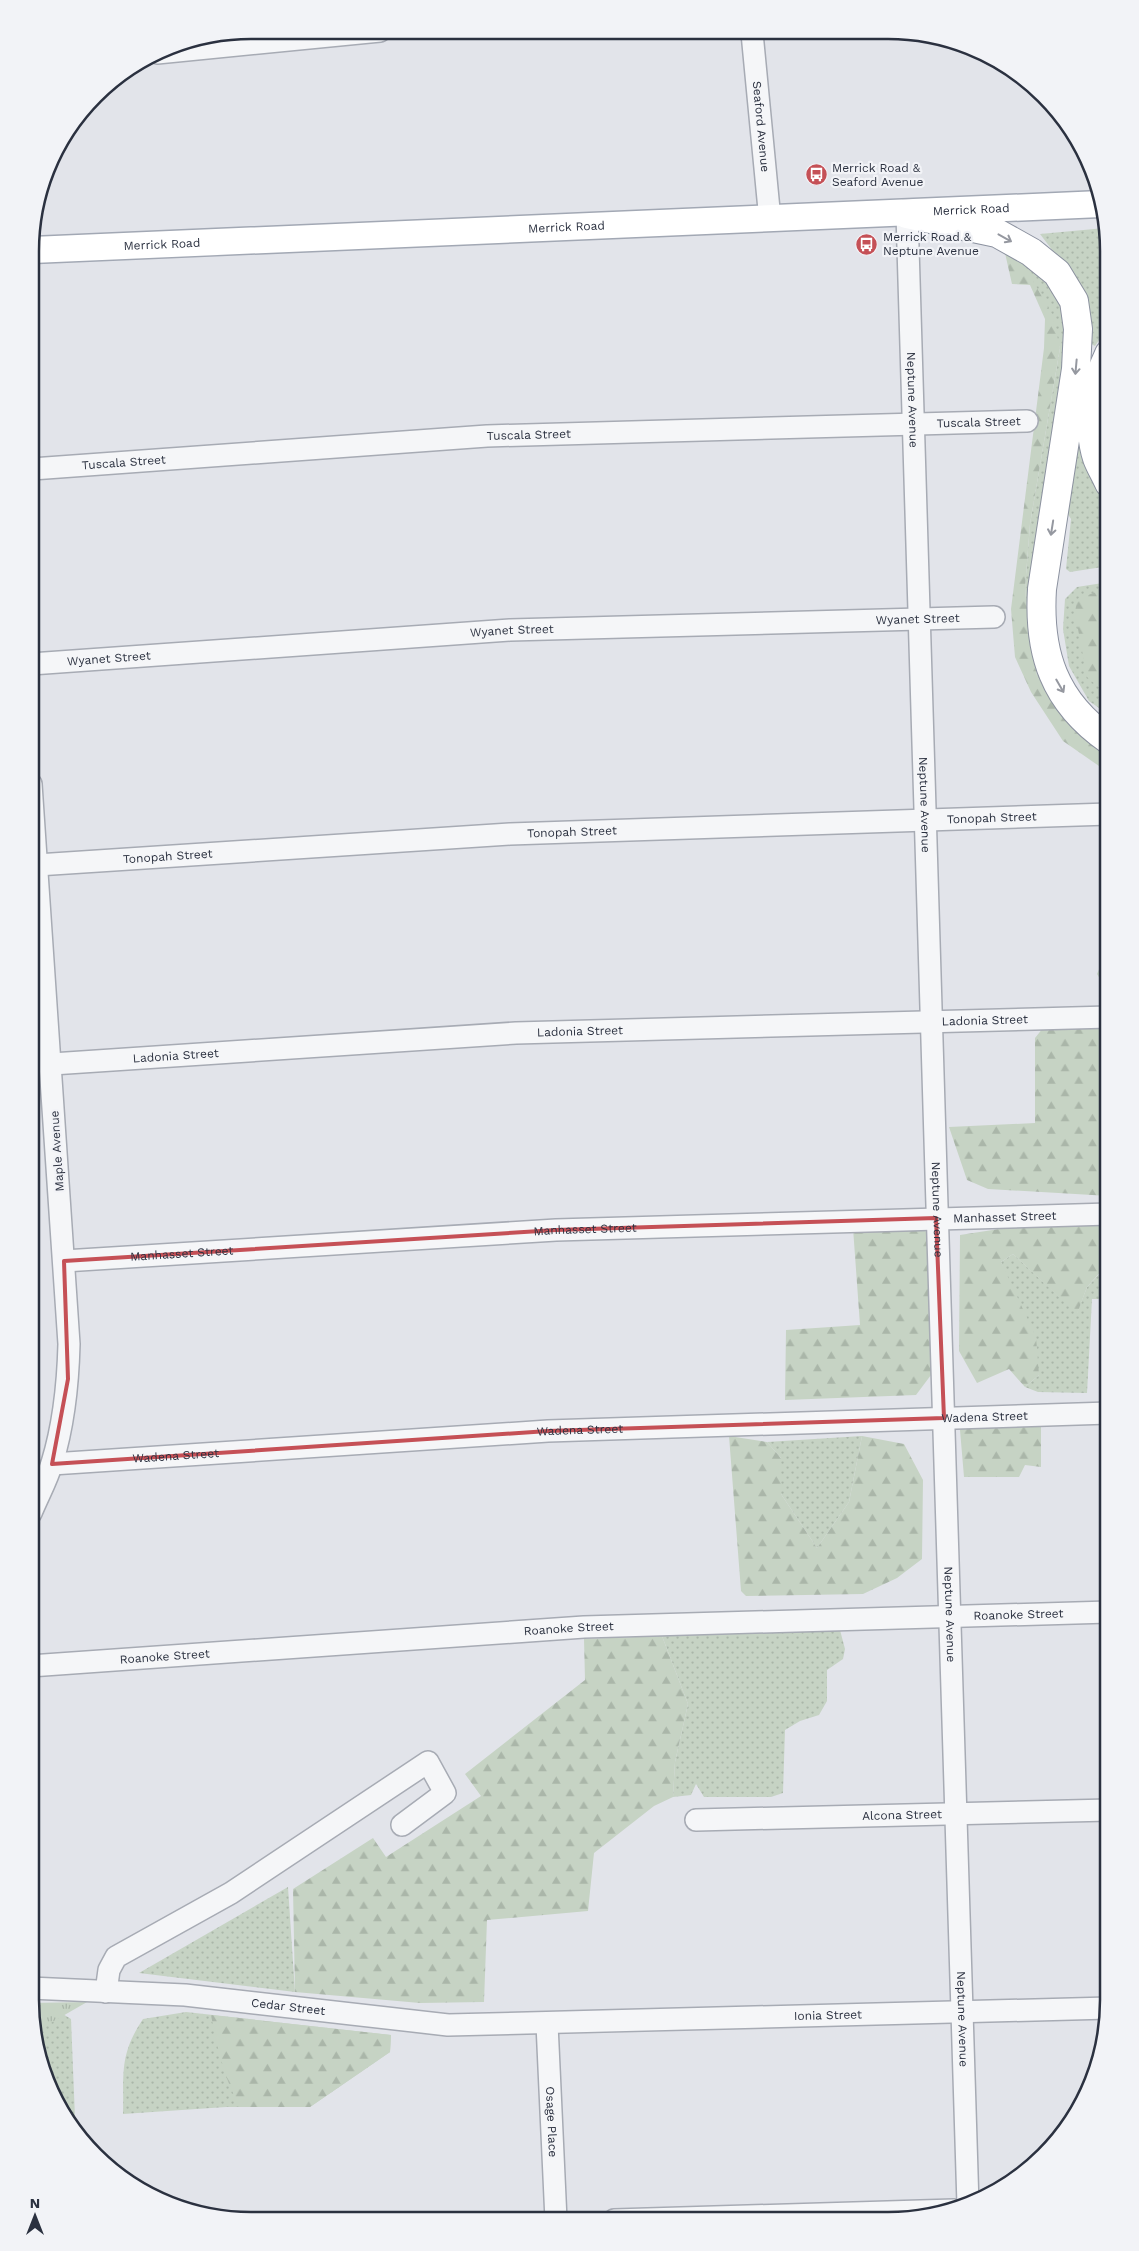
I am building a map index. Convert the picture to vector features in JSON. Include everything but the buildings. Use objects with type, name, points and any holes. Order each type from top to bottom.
[{"type":"highway","points":[[907,214],[997,233],[1031,252],[1057,273],[1074,301],[1078,329],[1076,369],[1042,589],[1040,619],[1044,649],[1055,680],[1072,708],[1100,732]]},
{"type":"highway","points":[[1100,379],[1095,393],[1091,425],[1100,463]]},
{"type":"main road","name":"Merrick Road","points":[[39,250],[239,240],[770,220],[1095,204]]},
{"type":"street","points":[[181,51],[299,39]]},
{"type":"street","name":"Seaford Avenue","points":[[753,39],[770,220]]},
{"type":"street","name":"Neptune Avenue","points":[[907,214],[936,1218],[944,1418],[968,2196]]},
{"type":"street","name":"Tuscala Street","points":[[39,468],[487,436],[1027,421]]},
{"type":"street","name":"Wyanet Street","points":[[39,663],[510,630],[994,617]]},
{"type":"street","name":"Tonopah Street","points":[[39,865],[510,834],[1100,814]]},
{"type":"street","name":"Maple Avenue","points":[[39,892],[52,1064],[69,1344],[68,1380],[62,1421],[52,1464],[39,1493]]},
{"type":"street","name":"Ladonia Street","points":[[52,1064],[516,1033],[1100,1017]]},
{"type":"street","name":"Manhasset Street","points":[[64,1261],[556,1230],[1100,1214]]},
{"type":"street","name":"Wadena Street","points":[[52,1464],[548,1431],[1100,1413]]},
{"type":"street","name":"Roanoke Street","points":[[39,1665],[584,1627],[1100,1612]]},
{"type":"street","points":[[106,1992],[111,1962],[116,1957],[230,1892],[428,1762],[445,1793],[402,1825]]},
{"type":"street","name":"Alcona Street","points":[[696,1820],[1100,1810]]},
{"type":"street","name":"Cedar Street","points":[[39,1988],[185,1995],[448,2025],[547,2024]]},
{"type":"street","name":"Ionia Street","points":[[547,2024],[1100,2008]]},
{"type":"street","name":"Osage Place","points":[[547,2024],[556,2212]]},
{"type":"highlighted area","points":[[936,1218],[944,1418],[548,1431],[52,1464],[68,1379],[64,1261],[556,1230]]},
{"type":"green space","points":[[1099,229],[1100,338],[1095,346],[1087,342],[1056,255],[1040,234]]},
{"type":"green space","points":[[1005,253],[1017,253],[1052,314],[1060,348],[1030,524],[1025,588],[1029,632],[1037,676],[1075,728],[1100,746],[1100,767],[1063,741],[1031,692],[1015,657],[1011,609],[1044,348],[1045,319],[1030,285],[1012,284]]},
{"type":"green space","points":[[1017,253],[1058,285],[1070,350],[1034,587],[1075,728],[1037,676],[1029,632],[1025,588],[1030,524],[1060,348]]},
{"type":"green space","points":[[1074,425],[1100,477],[1100,567],[1070,572],[1066,569],[1071,519],[1061,503]]},
{"type":"green space","points":[[1100,583],[1087,676],[1100,688],[1100,709],[1089,701],[1069,666],[1063,629],[1065,599],[1077,587]]},
{"type":"green space","points":[[1100,591],[1100,688],[1087,677],[1075,613],[1077,599]]},
{"type":"green space","points":[[1100,967],[1100,979],[1097,974]]},
{"type":"green space","points":[[1100,1025],[1100,1195],[988,1189],[967,1180],[949,1127],[1035,1123],[1035,1038],[1043,1028]]},
{"type":"green space","points":[[1100,1224],[1100,1273],[1087,1287],[1077,1314],[1013,1254],[1001,1262],[1036,1337],[1039,1375],[1025,1387],[1009,1369],[977,1383],[959,1351],[960,1235],[1012,1227]]},
{"type":"green space","points":[[853,1228],[914,1228],[928,1232],[932,1274],[931,1375],[916,1395],[785,1400],[786,1330],[860,1325]]},
{"type":"green space","points":[[1013,1254],[1077,1313],[1087,1287],[1100,1273],[1100,1299],[1092,1299],[1087,1393],[1038,1392],[1025,1387],[1039,1375],[1001,1262]]},
{"type":"green space","points":[[965,1423],[1041,1425],[1041,1467],[1025,1465],[1019,1477],[964,1477],[960,1430]]},
{"type":"green space","points":[[729,1436],[767,1442],[781,1458],[781,1494],[817,1548],[849,1502],[862,1436],[904,1444],[923,1480],[922,1559],[897,1578],[863,1594],[746,1596],[741,1591]]},
{"type":"green space","points":[[862,1436],[849,1502],[817,1548],[781,1494],[781,1458],[767,1442]]},
{"type":"green space","points":[[840,1630],[845,1649],[843,1659],[827,1670],[827,1701],[819,1715],[800,1721],[785,1730],[783,1793],[771,1797],[704,1797],[696,1784],[691,1795],[673,1797],[675,1762],[688,1704],[662,1636]]},
{"type":"green space","points":[[662,1636],[688,1704],[675,1762],[673,1797],[654,1806],[594,1853],[588,1911],[487,1920],[484,2002],[420,2003],[295,1992],[293,1889],[373,1838],[386,1857],[481,1796],[465,1774],[585,1680],[584,1639]]},
{"type":"green space","points":[[288,1887],[295,1992],[139,1973]]},
{"type":"green space","points":[[87,2002],[41,2028],[39,2003]]},
{"type":"green space","points":[[58,2011],[71,2019],[75,2118],[61,2094],[50,2068],[40,2022]]},
{"type":"green space","points":[[186,2012],[391,2035],[390,2052],[310,2107],[226,2107],[123,2114],[123,2075],[126,2054],[135,2032],[143,2019]]},
{"type":"green space","points":[[211,2015],[391,2035],[390,2052],[310,2107],[240,2107],[222,2062]]},
{"type":"place","name":"Merrick Road & Seaford Avenue","points":[[816,175]]},
{"type":"place","name":"Merrick Road & Neptune Avenue","points":[[867,244]]}]
